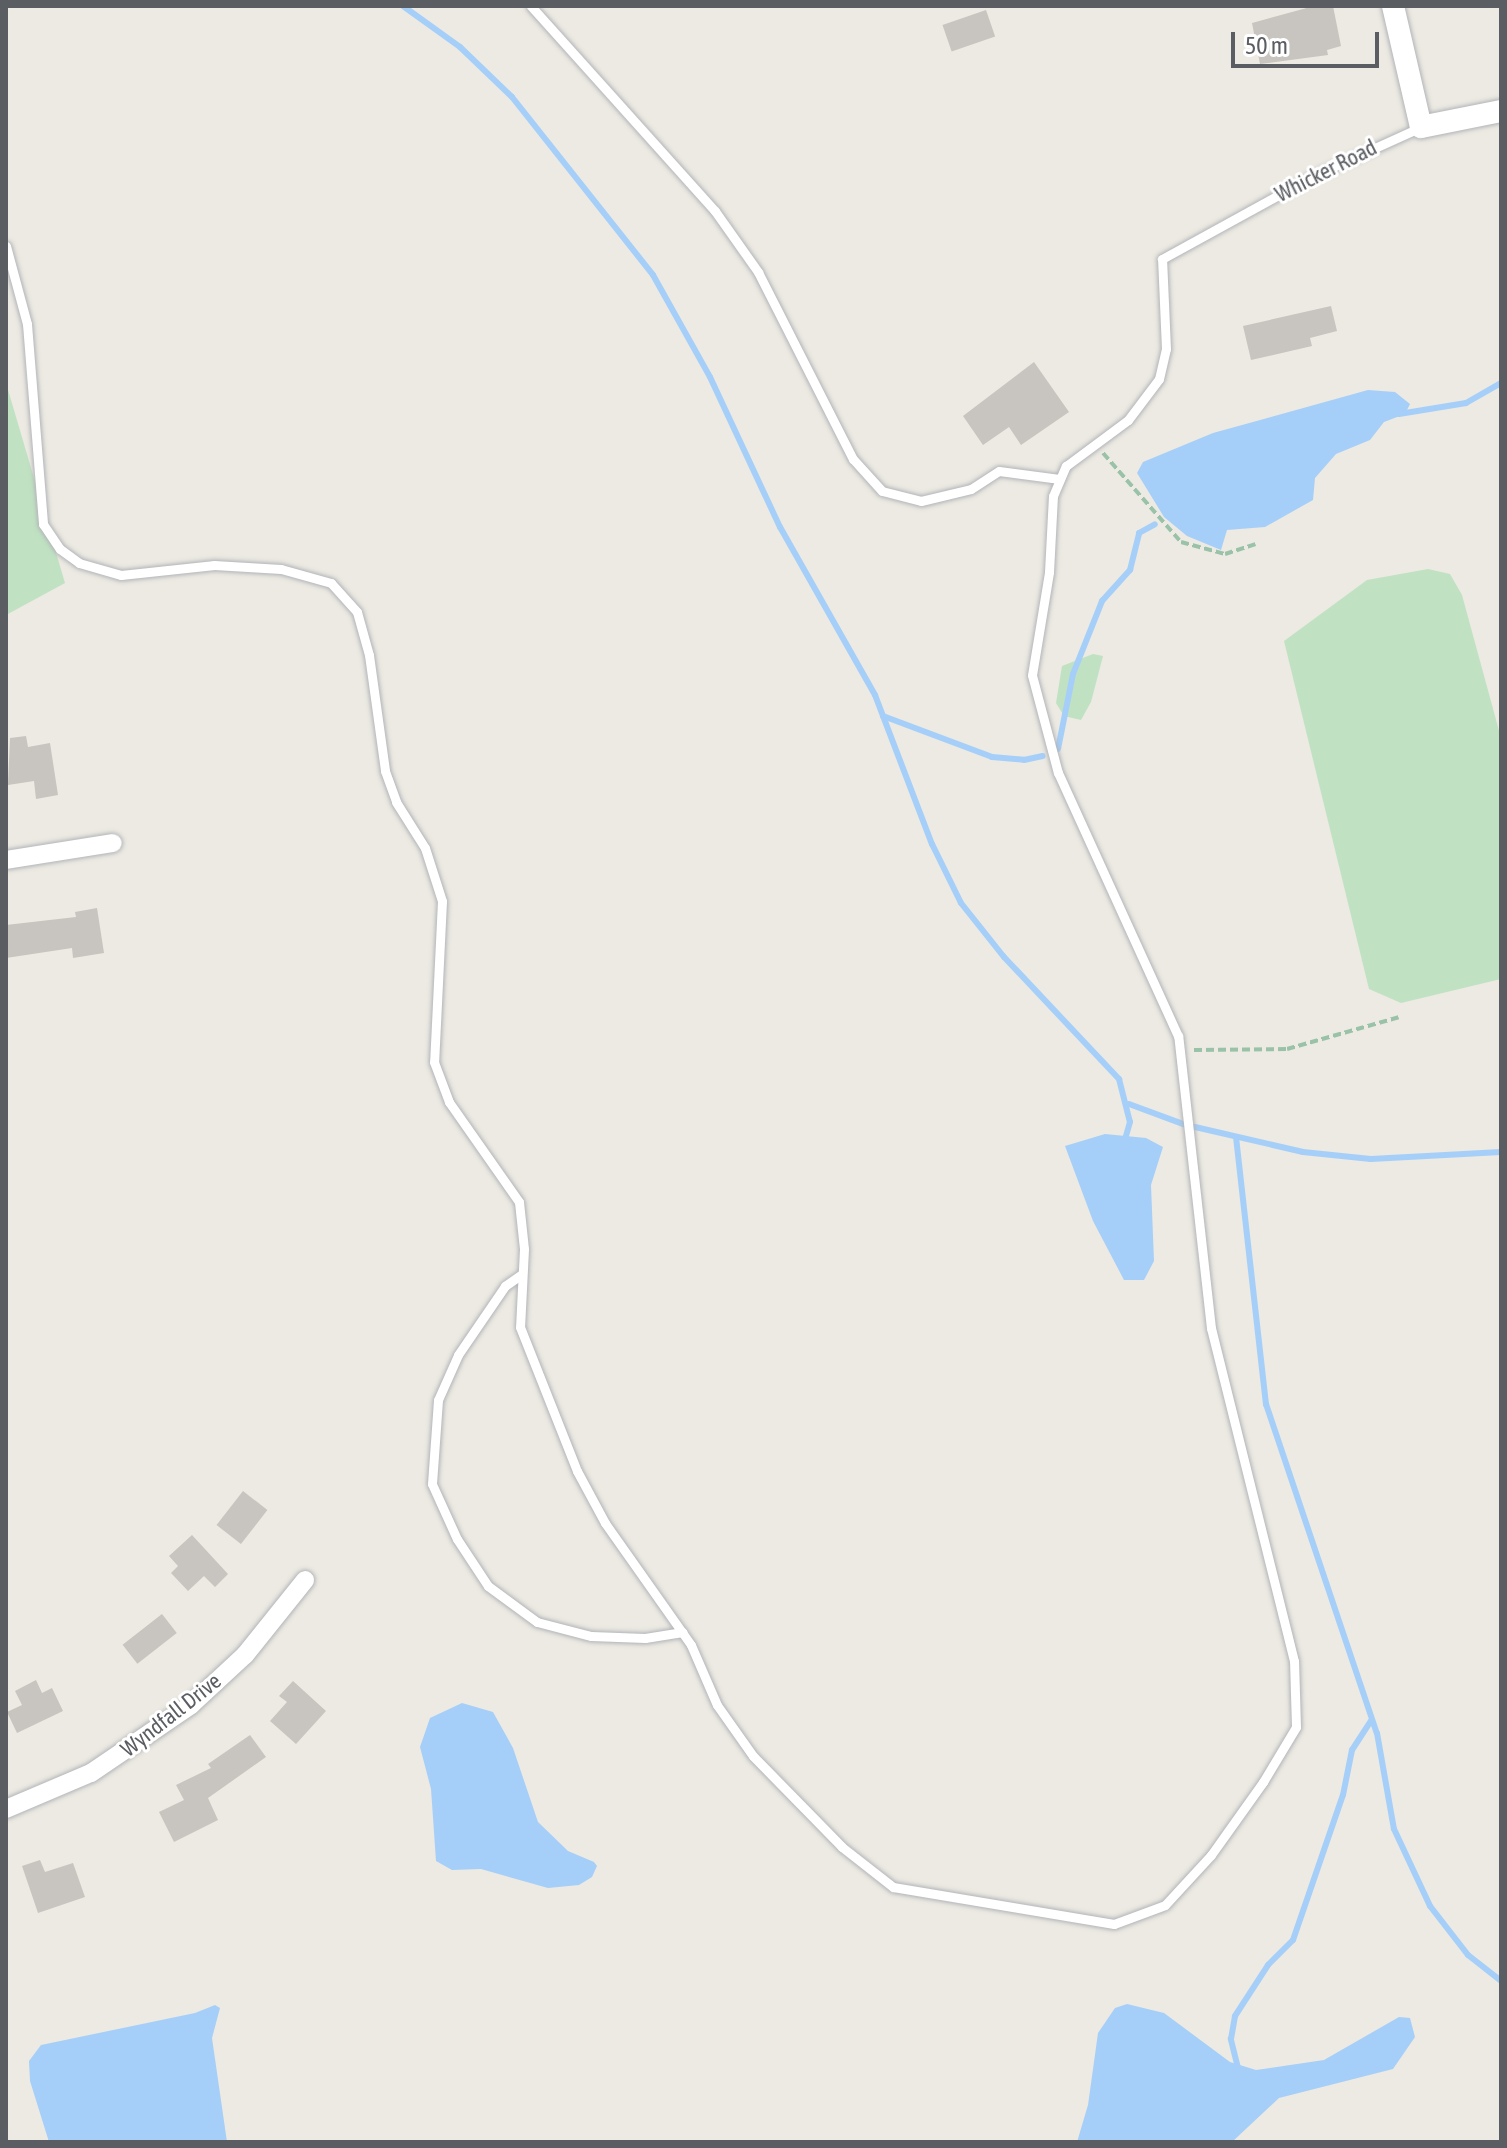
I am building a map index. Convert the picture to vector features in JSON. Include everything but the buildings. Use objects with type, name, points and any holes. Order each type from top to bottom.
[{"type":"street","points":[[1393,6],[1421,127]]},
{"type":"street","name":"Whicker Road","points":[[1421,127],[1501,111]]},
{"type":"street","points":[[6,860],[113,843]]},
{"type":"street","name":"Wyndfall Drive","points":[[6,1809],[91,1773],[191,1705],[245,1655],[305,1580]]},
{"type":"lane","points":[[531,6],[715,211],[758,272],[853,459],[882,491],[921,501],[971,489],[999,471],[1059,479]]},
{"type":"lane","name":"Whicker Road","points":[[1098,444],[1145,401],[1164,367],[1162,259],[1313,176],[1421,127]]},
{"type":"lane","points":[[6,246],[27,324],[43,524],[60,549],[79,563],[121,575],[214,565],[281,569],[331,583],[357,612],[369,655],[385,771],[396,802],[425,848],[442,901],[434,1062],[449,1102],[519,1202],[522,1274],[520,1327],[571,1459],[605,1523],[683,1632],[717,1705],[753,1756],[842,1847],[893,1887],[1114,1924],[1165,1905],[1211,1855],[1296,1727],[1295,1687],[1279,1598],[1211,1328],[1180,1049],[1162,993],[1058,773],[1032,675],[1059,479],[1066,466],[1098,444]]},
{"type":"lane","points":[[522,1274],[505,1286],[465,1345],[438,1400],[432,1484],[457,1539],[488,1586],[537,1622],[591,1636],[645,1638],[683,1632]]},
{"type":"path","points":[[1098,444],[1181,542],[1225,554],[1255,544]]},
{"type":"path","points":[[1180,1049],[1233,1053],[1287,1049],[1399,1017]]},
{"type":"green space","points":[[6,383],[65,583],[6,615]]},
{"type":"green space","points":[[1428,569],[1450,574],[1462,595],[1501,738],[1501,979],[1401,1003],[1369,989],[1284,641],[1367,580]]},
{"type":"green space","points":[[1093,654],[1103,656],[1091,702],[1081,720],[1064,716],[1056,703],[1062,666]]},
{"type":"water","points":[[1368,390],[1395,392],[1410,404],[1405,414],[1384,422],[1370,440],[1336,454],[1315,478],[1313,500],[1265,527],[1227,530],[1221,550],[1187,536],[1164,517],[1137,473],[1143,462],[1213,433]]},
{"type":"water","points":[[1105,1134],[1146,1138],[1163,1147],[1151,1185],[1154,1261],[1144,1280],[1124,1280],[1093,1221],[1065,1146]]},
{"type":"water","points":[[462,1703],[493,1712],[513,1748],[538,1822],[568,1851],[594,1862],[597,1866],[592,1877],[579,1885],[548,1888],[481,1869],[452,1870],[436,1861],[431,1789],[420,1747],[430,1718]]},
{"type":"water","points":[[1127,2004],[1164,2013],[1230,2062],[1256,2070],[1324,2060],[1399,2017],[1410,2018],[1415,2037],[1393,2069],[1279,2098],[1232,2142],[1077,2142],[1088,2105],[1098,2033],[1115,2008]]},
{"type":"water","points":[[215,2005],[220,2008],[212,2038],[227,2142],[49,2142],[30,2081],[29,2061],[41,2045],[195,2013]]},
{"type":"waterway","points":[[403,6],[460,47],[512,97],[653,275],[710,377],[780,527],[875,695],[932,844],[961,903],[1004,957],[1119,1079],[1130,1122],[1124,1143]]},
{"type":"waterway","points":[[1399,414],[1466,403],[1501,383]]},
{"type":"waterway","points":[[1058,749],[1073,674],[1102,601],[1130,570],[1139,533],[1155,524]]},
{"type":"waterway","points":[[883,716],[992,757],[1024,760],[1043,756]]},
{"type":"waterway","points":[[1129,1104],[1183,1124]]},
{"type":"waterway","points":[[1195,1127],[1303,1152],[1371,1159],[1501,1152]]},
{"type":"waterway","points":[[1236,1137],[1266,1404],[1377,1733],[1394,1829],[1430,1906],[1468,1955],[1501,1981]]},
{"type":"waterway","points":[[1238,2068],[1231,2039],[1235,2016],[1268,1965],[1293,1940],[1343,1795],[1352,1750],[1371,1721]]}]
